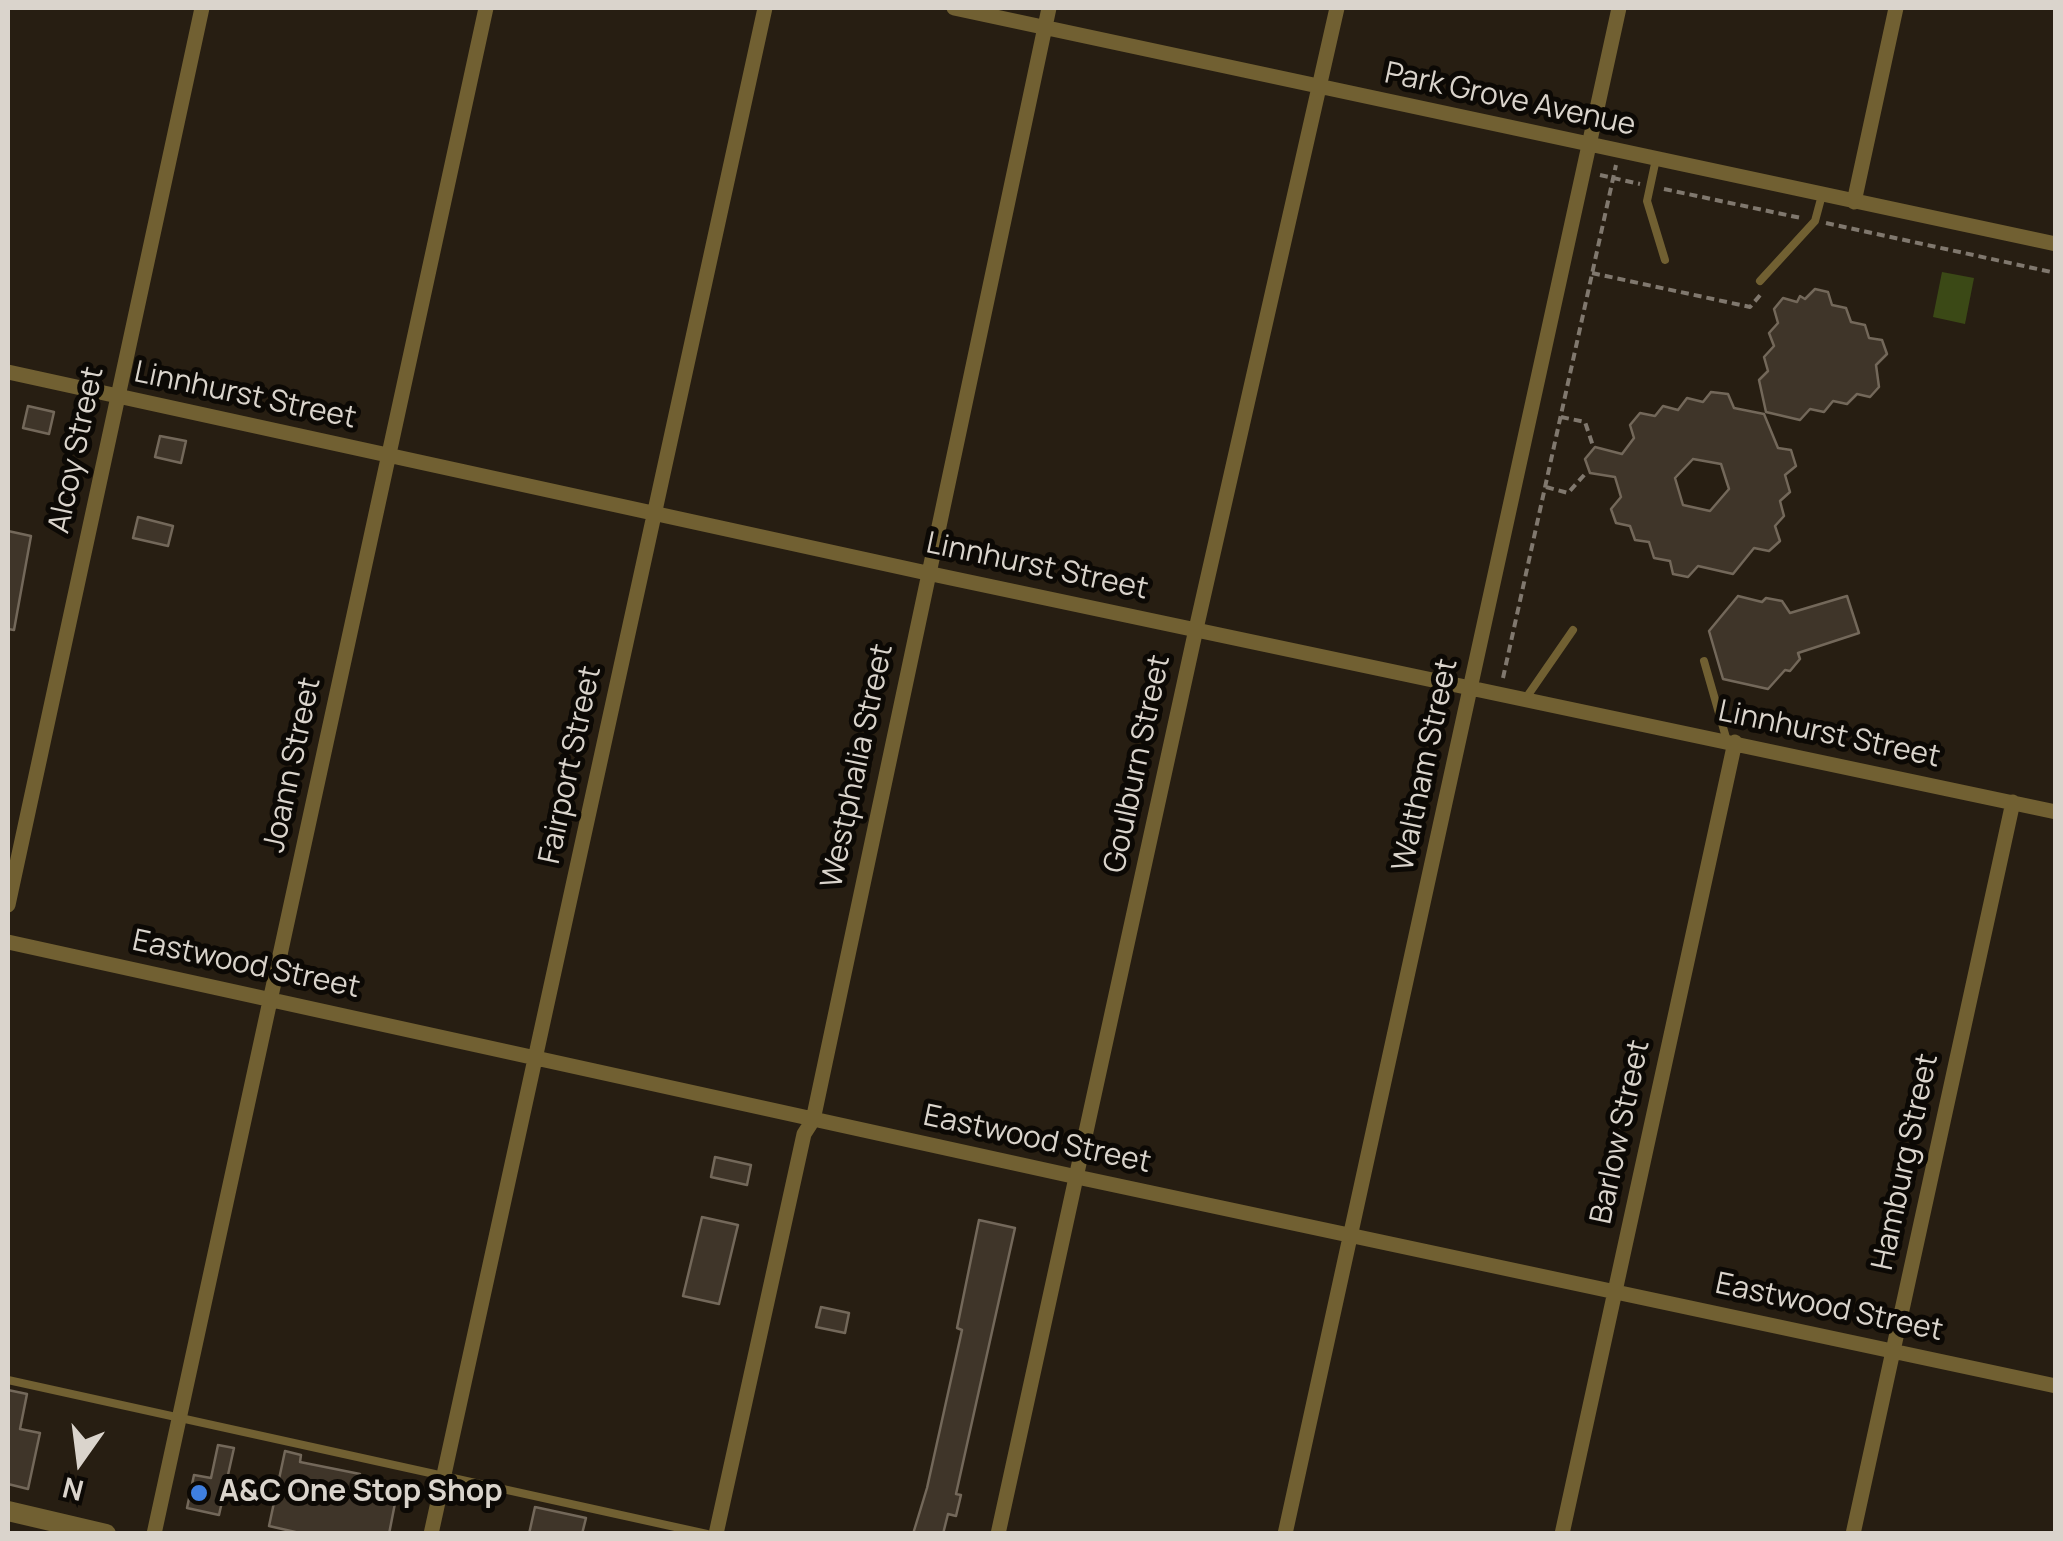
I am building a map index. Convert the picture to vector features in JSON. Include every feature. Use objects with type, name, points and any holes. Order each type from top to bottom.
[{"type":"street","name":"Alcoy Street","points":[[8,905],[202,8]]},
{"type":"street","name":"Joann Street","points":[[154,1534],[486,8]]},
{"type":"street","name":"Fairport Street","points":[[431,1534],[765,8]]},
{"type":"street","name":"Park Grove Avenue","points":[[954,8],[2056,244]]},
{"type":"street","name":"Westphalia Street","points":[[716,1534],[804,1134],[813,1120],[1049,8]]},
{"type":"street","name":"Goulburn Street","points":[[998,1534],[1337,8]]},
{"type":"street","name":"Waltham Street","points":[[1285,1534],[1619,8]]},
{"type":"street","points":[[1854,202],[1896,8]]},
{"type":"street","name":"Linnhurst Street","points":[[8,372],[927,573],[2056,812]]},
{"type":"street","name":"Barlow Street","points":[[1562,1534],[1731,742]]},
{"type":"street","name":"Hamburg Street","points":[[1853,1534],[2013,802]]},
{"type":"street","name":"Eastwood Street","points":[[8,942],[813,1120],[2056,1386]]},
{"type":"street","points":[[8,1511],[69,1530],[106,1534]]},
{"type":"lane","points":[[1656,158],[1646,201],[1665,260]]},
{"type":"lane","points":[[1760,282],[1815,221],[1822,195]]},
{"type":"lane","points":[[1526,698],[1573,630]]},
{"type":"lane","points":[[1704,661],[1731,742]]},
{"type":"lane","points":[[8,1380],[707,1534]]},
{"type":"path","points":[[1497,692],[1504,677],[1619,150]]},
{"type":"path","points":[[1584,168],[1613,178],[2056,273]]},
{"type":"path","points":[[1592,273],[1750,307],[1762,293]]},
{"type":"path","points":[[1561,416],[1585,422],[1593,446]]},
{"type":"path","points":[[1546,488],[1568,493],[1586,473]]},
{"type":"green space","points":[[1942,272],[1974,278],[1965,324],[1933,317]]},
{"type":"building","points":[[1815,289],[1828,292],[1832,305],[1846,308],[1851,322],[1865,325],[1869,338],[1882,340],[1887,354],[1876,365],[1879,387],[1870,397],[1857,394],[1847,404],[1833,401],[1824,412],[1810,409],[1800,420],[1766,412],[1759,380],[1768,371],[1764,357],[1774,346],[1769,333],[1778,323],[1774,309],[1783,298],[1797,302],[1800,296],[1805,299]]},
{"type":"building","points":[[1711,392],[1728,394],[1734,408],[1764,414],[1778,448],[1791,450],[1796,466],[1785,475],[1790,492],[1780,501],[1784,516],[1775,526],[1780,541],[1769,551],[1754,548],[1733,574],[1698,566],[1688,577],[1673,574],[1670,561],[1654,558],[1649,542],[1635,540],[1630,526],[1616,523],[1611,509],[1621,497],[1615,477],[1590,473],[1585,459],[1595,447],[1622,454],[1634,438],[1630,425],[1640,413],[1655,416],[1663,406],[1678,410],[1687,398],[1703,402]],"holes":[[[1693,459],[1721,464],[1729,489],[1710,511],[1683,505],[1675,478]]]},
{"type":"building","points":[[28,406],[54,412],[49,434],[23,428]]},
{"type":"building","points":[[160,436],[186,441],[181,463],[155,457]]},
{"type":"building","points":[[138,517],[173,526],[168,546],[133,538]]},
{"type":"building","points":[[8,531],[31,536],[14,630],[8,629]]},
{"type":"building","points":[[1738,596],[1762,602],[1766,598],[1782,601],[1790,613],[1847,596],[1859,633],[1798,653],[1800,659],[1790,671],[1785,670],[1768,689],[1723,679],[1709,631]]},
{"type":"building","points":[[715,1157],[751,1165],[747,1185],[711,1177]]},
{"type":"building","points":[[702,1217],[738,1225],[719,1304],[683,1296]]},
{"type":"building","points":[[979,1220],[1015,1228],[956,1494],[961,1495],[956,1516],[948,1514],[943,1534],[913,1534],[962,1330],[957,1328]]},
{"type":"building","points":[[821,1307],[849,1313],[845,1333],[816,1327]]},
{"type":"building","points":[[8,1390],[27,1394],[20,1429],[40,1433],[28,1489],[8,1484]]},
{"type":"building","points":[[218,1445],[234,1448],[219,1515],[187,1508],[194,1475],[211,1478]]},
{"type":"building","points":[[285,1451],[301,1455],[300,1462],[360,1474],[357,1485],[397,1493],[389,1534],[304,1534],[269,1526]]},
{"type":"building","points":[[535,1507],[586,1518],[582,1534],[529,1534]]},
{"type":"place","name":"A&C One Stop Shop","points":[[199,1493]]}]
